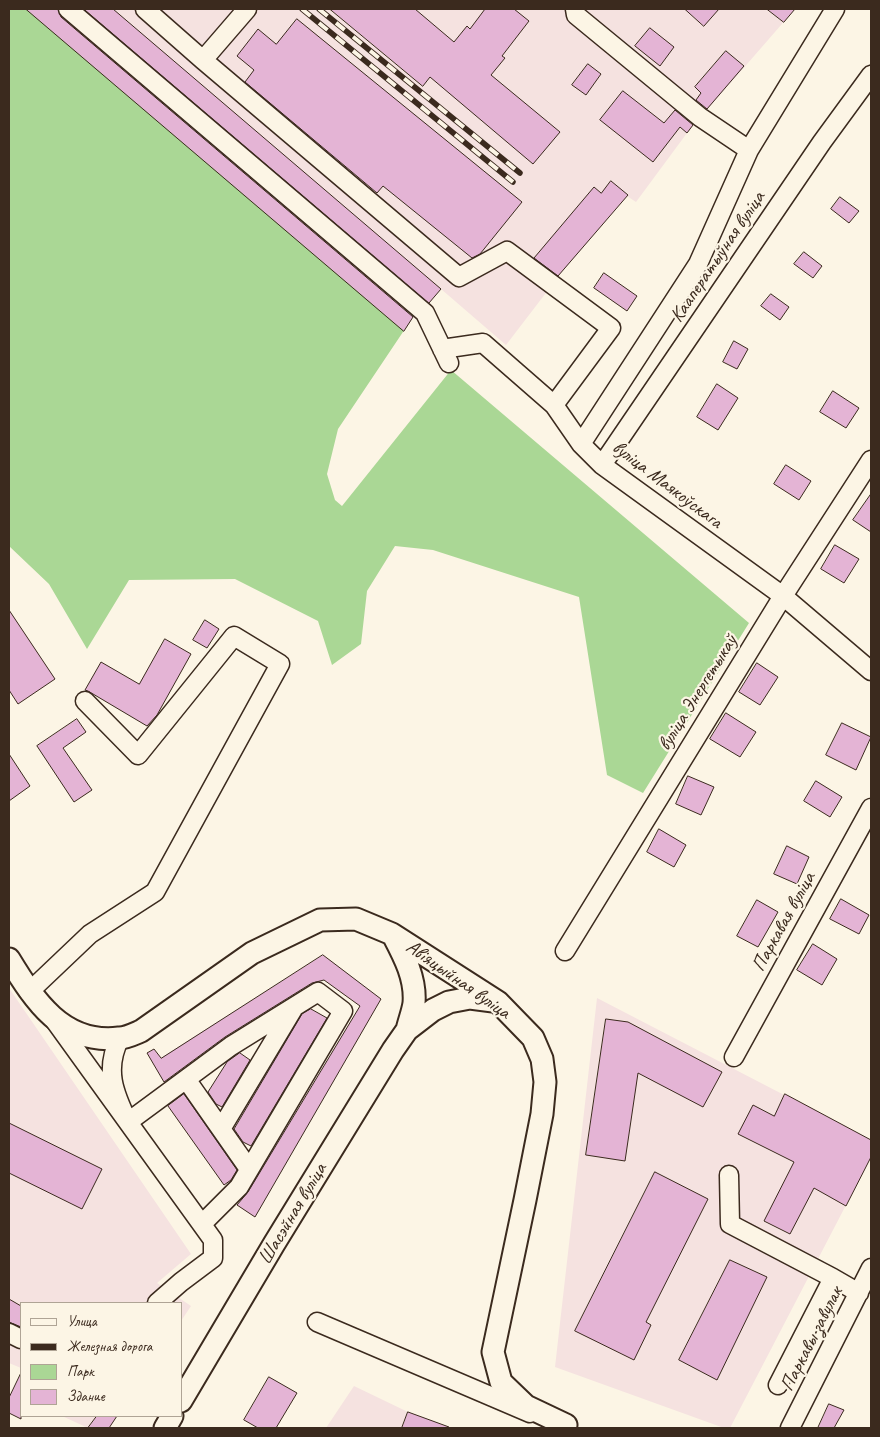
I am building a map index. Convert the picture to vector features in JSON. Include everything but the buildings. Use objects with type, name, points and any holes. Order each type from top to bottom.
[{"type":"main road","name":"Авіяцыйная вуліца","points":[[9,958],[29,992],[53,1019],[76,1032],[99,1039],[120,1038],[141,1031],[252,954],[320,920],[356,919],[392,934],[498,1002],[533,1038],[542,1058],[545,1082],[542,1114],[493,1352],[501,1382],[526,1406],[570,1427]]},
{"type":"main road","points":[[392,934],[406,960],[413,983],[414,1003],[407,1030]]},
{"type":"main road","points":[[407,1030],[433,1010],[449,1002],[470,998],[498,1002]]},
{"type":"main road","name":"Шасэйная вуліца","points":[[182,1399],[274,1244],[407,1030]]},
{"type":"main road","points":[[165,1428],[171,1417]]},
{"type":"street","name":"вуліца Маякоўскага","points":[[68,9],[425,313],[446,356],[483,343],[554,404],[581,444],[602,465],[783,596],[871,671]]},
{"type":"street","points":[[145,9],[459,277],[507,251],[611,328],[554,404]]},
{"type":"street","points":[[203,60],[247,9]]},
{"type":"street","points":[[575,9],[576,15],[700,117],[749,150]]},
{"type":"street","points":[[581,444],[698,264],[749,150],[829,12]]},
{"type":"street","name":"Кааператыўная вуліца","points":[[602,465],[822,142],[871,75]]},
{"type":"street","name":"вуліца Энергетыкаў","points":[[565,951],[783,596],[871,460]]},
{"type":"street","points":[[29,992],[90,934],[155,892],[280,664],[234,636],[138,755],[85,701]]},
{"type":"street","name":"Паркавая вуліца","points":[[734,1057],[871,808]]},
{"type":"street","points":[[128,1122],[231,1046],[318,992],[344,1011],[239,1187],[202,1224]]},
{"type":"street","points":[[221,1129],[294,1006]]},
{"type":"street","points":[[53,1019],[213,1240],[213,1258],[158,1302]]},
{"type":"street","points":[[120,1038],[115,1048],[112,1078],[116,1095],[128,1122]]},
{"type":"street","points":[[186,1079],[249,1169]]},
{"type":"street","points":[[729,1175],[730,1224],[858,1293]]},
{"type":"street","name":"Паркавы завулак","points":[[790,1428],[871,1268]]},
{"type":"street","points":[[778,1385],[833,1278]]},
{"type":"street","points":[[317,1322],[542,1423],[570,1427]]},
{"type":"shaded area","points":[[26,9],[795,9],[687,133],[636,202],[627,196],[556,279],[506,345],[441,289],[415,315],[404,331]]},
{"type":"shaded area","points":[[9,988],[191,1254],[157,1283],[191,1306],[182,1320],[182,1302],[20,1302],[20,1368],[9,1363]]},
{"type":"shaded area","points":[[597,998],[871,1140],[871,1157],[730,1428],[724,1428],[555,1367]]},
{"type":"shaded area","points":[[354,1386],[408,1412],[452,1428],[326,1428]]},
{"type":"shaded area","points":[[64,1417],[116,1417],[109,1428],[88,1428]]},
{"type":"green space","points":[[9,9],[40,9],[411,320],[338,429],[327,474],[335,500],[342,506],[451,370],[749,623],[643,793],[607,775],[579,597],[433,550],[395,546],[367,591],[361,644],[332,665],[318,621],[235,579],[129,580],[87,649],[49,584],[9,546]]},
{"type":"railway","points":[[302,9],[513,182]]},
{"type":"railway","points":[[319,9],[520,173]]}]
